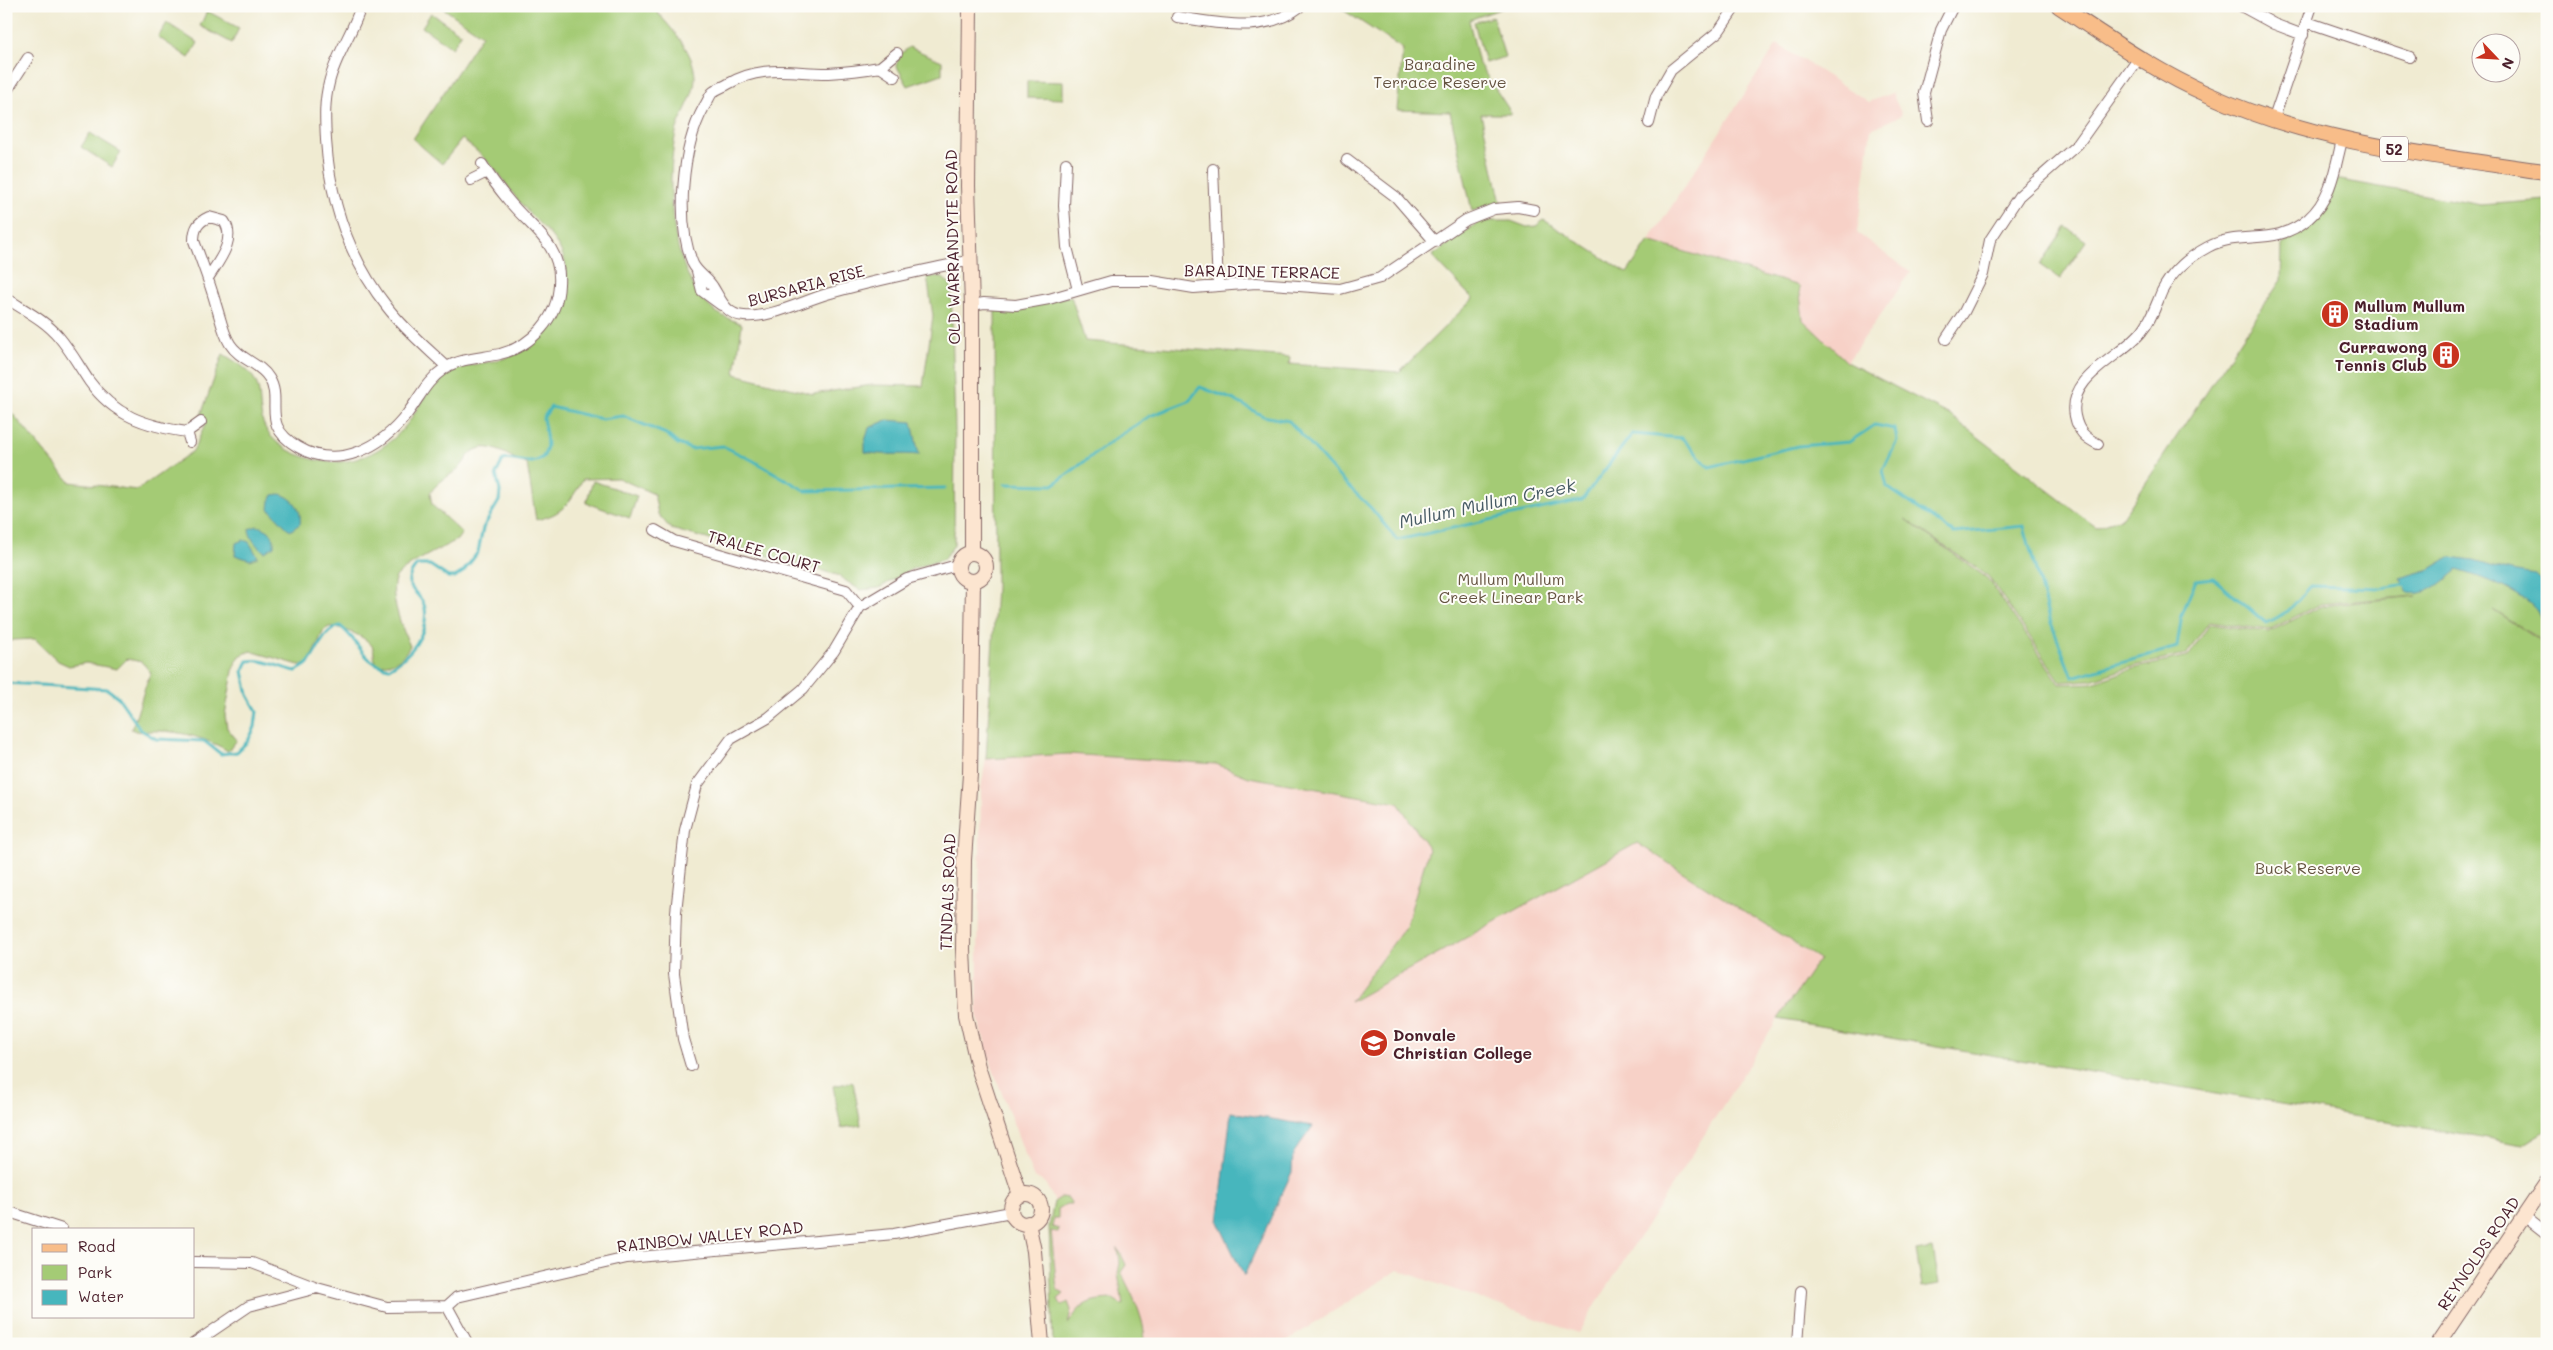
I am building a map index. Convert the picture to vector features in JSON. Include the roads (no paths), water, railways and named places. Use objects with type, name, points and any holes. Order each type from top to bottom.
[{"type":"main road","name":"OLD WARRANDYTE ROAD","points":[[970,6],[968,156],[972,305],[972,552]]},
{"type":"main road","name":"52","points":[[2059,6],[2139,58],[2192,88],[2273,121],[2342,140],[2547,172]]},
{"type":"main road","points":[[972,552],[980,555],[986,566],[981,578],[973,581],[961,577],[957,565],[964,554],[972,552]]},
{"type":"main road","name":"TINDALS ROAD","points":[[973,581],[970,774],[964,860],[964,997],[966,1015],[978,1067],[1020,1195]]},
{"type":"main road","name":"REYNOLDS ROAD","points":[[2438,1344],[2547,1182]]},
{"type":"main road","points":[[1030,1194],[1040,1204],[1036,1219],[1028,1223],[1019,1222],[1011,1212],[1012,1202],[1020,1195],[1030,1194]]},
{"type":"main road","points":[[1028,1223],[1035,1259],[1042,1344]]},
{"type":"street","points":[[361,6],[356,23],[335,64],[325,100],[331,184],[339,217],[349,243],[374,290],[407,330],[446,367]]},
{"type":"street","points":[[1177,18],[1240,26],[1272,23],[1288,16],[1301,6]]},
{"type":"street","points":[[1648,123],[1656,96],[1671,70],[1719,31],[1736,6]]},
{"type":"street","points":[[1928,121],[1924,93],[1940,30],[1953,6]]},
{"type":"street","points":[[2241,6],[2274,24],[2303,35]]},
{"type":"street","points":[[2273,121],[2312,6]]},
{"type":"street","points":[[2308,22],[2410,57]]},
{"type":"street","points":[[895,77],[880,67],[897,53]]},
{"type":"street","points":[[6,92],[28,58]]},
{"type":"street","points":[[1946,339],[1964,312],[1983,274],[1990,240],[2019,196],[2078,144],[2139,58]]},
{"type":"street","name":"BURSARIA RISE","points":[[880,67],[827,72],[785,69],[759,72],[734,81],[712,93],[699,117],[688,148],[683,181],[686,236],[697,271],[712,284],[724,307],[733,314],[744,317],[760,316],[828,294],[970,260]]},
{"type":"street","points":[[2098,444],[2083,434],[2074,414],[2076,398],[2091,375],[2142,332],[2153,315],[2166,284],[2190,258],[2209,246],[2230,240],[2264,238],[2281,234],[2294,229],[2310,217],[2327,193],[2342,140]]},
{"type":"street","points":[[1346,160],[1396,197],[1434,242]]},
{"type":"street","points":[[1066,164],[1064,206],[1067,247],[1078,290]]},
{"type":"street","points":[[208,278],[230,234],[224,221],[209,217],[201,220],[194,232],[194,241],[228,342],[240,356],[258,366],[270,380],[274,416],[279,430],[287,439],[311,453],[336,456],[350,455],[367,449],[382,440],[408,413],[431,379],[446,367],[463,361],[501,354],[526,342],[547,322],[558,298],[559,269],[550,244],[509,201],[485,168],[471,180]]},
{"type":"street","points":[[1213,169],[1218,286]]},
{"type":"street","name":"BARADINE TERRACE","points":[[972,305],[984,303],[1016,304],[1049,299],[1111,281],[1152,281],[1194,288],[1256,283],[1340,289],[1380,278],[1466,220],[1494,209],[1518,206],[1534,210]]},
{"type":"street","points":[[6,298],[35,317],[58,336],[90,382],[112,406],[138,422],[186,432],[201,422]]},
{"type":"street","points":[[186,432],[190,442]]},
{"type":"street","name":"TRALEE COURT","points":[[655,530],[674,541],[846,590],[860,607]]},
{"type":"street","points":[[691,1066],[683,1039],[674,974],[676,912],[685,830],[697,785],[731,739],[768,718],[804,689],[834,651],[860,607],[907,579],[957,565]]},
{"type":"street","points":[[6,1211],[59,1228]]},
{"type":"street","name":"RAINBOW VALLEY ROAD","points":[[193,1344],[249,1306],[317,1288],[387,1306],[409,1308],[436,1304],[447,1306],[457,1297],[627,1258],[894,1234],[1011,1212]]},
{"type":"street","points":[[2524,1216],[2547,1234]]},
{"type":"street","points":[[195,1262],[252,1263],[317,1288]]},
{"type":"street","points":[[1797,1344],[1801,1291]]},
{"type":"street","points":[[447,1306],[468,1344]]},
{"type":"water","points":[[887,420],[912,422],[919,455],[865,452],[865,441],[869,428]]},
{"type":"water","points":[[280,494],[293,501],[300,514],[300,524],[290,531],[269,509],[273,495]]},
{"type":"water","points":[[257,526],[268,530],[273,538],[274,546],[265,552],[259,548],[251,536],[249,529]]},
{"type":"water","points":[[243,540],[249,542],[258,557],[250,560],[235,555],[236,543]]},
{"type":"water","points":[[2450,557],[2474,560],[2511,571],[2535,575],[2547,587],[2547,631],[2536,610],[2521,597],[2477,576],[2457,570],[2429,590],[2408,593],[2400,578],[2428,570]]},
{"type":"water","points":[[1231,1112],[1313,1126],[1293,1154],[1292,1172],[1244,1276],[1218,1222]]},
{"type":"waterway","name":"Mullum Mullum Creek","points":[[1006,484],[1053,485],[1116,438],[1150,416],[1189,401],[1200,387],[1234,400],[1263,416],[1289,421],[1341,479],[1371,508],[1397,540],[1582,500],[1632,434],[1682,438],[1709,467],[1798,446],[1849,442],[1875,425],[1895,429],[1897,441],[1883,470],[1887,487],[1954,533],[2024,526],[2048,615],[2072,677],[2177,647],[2182,614],[2196,580],[2213,578],[2266,623],[2288,611],[2311,586],[2382,588],[2406,584]]},
{"type":"waterway","name":"Mullum Mullum Creek","points":[[6,683],[107,689],[118,697],[141,730],[156,739],[204,741],[221,754],[237,752],[248,741],[255,727],[257,711],[248,695],[243,671],[248,661],[265,662],[296,671],[309,662],[325,636],[334,628],[340,626],[372,662],[389,668],[404,658],[421,636],[425,618],[423,602],[410,584],[411,573],[417,565],[430,565],[448,577],[455,577],[463,572],[478,552],[483,528],[499,501],[500,491],[496,474],[503,460],[532,462],[544,456],[547,444],[543,418],[551,407],[602,419],[623,416],[666,434],[678,444],[691,449],[723,446],[752,460],[806,491],[945,488]]},
{"type":"place","name":"Mullum Mullum Stadium","points":[[2335,314]]},
{"type":"place","name":"Currawong Tennis Club","points":[[2446,355]]},
{"type":"place","name":"Donvale Christian College","points":[[1374,1043]]},
{"type":"park label","name":"Baradine Terrace Reserve","points":[[1440,72]]},
{"type":"park label","name":"Mullum Mullum Creek Linear Park","points":[[1511,587]]},
{"type":"park label","name":"Buck Reserve","points":[[2308,867]]}]
